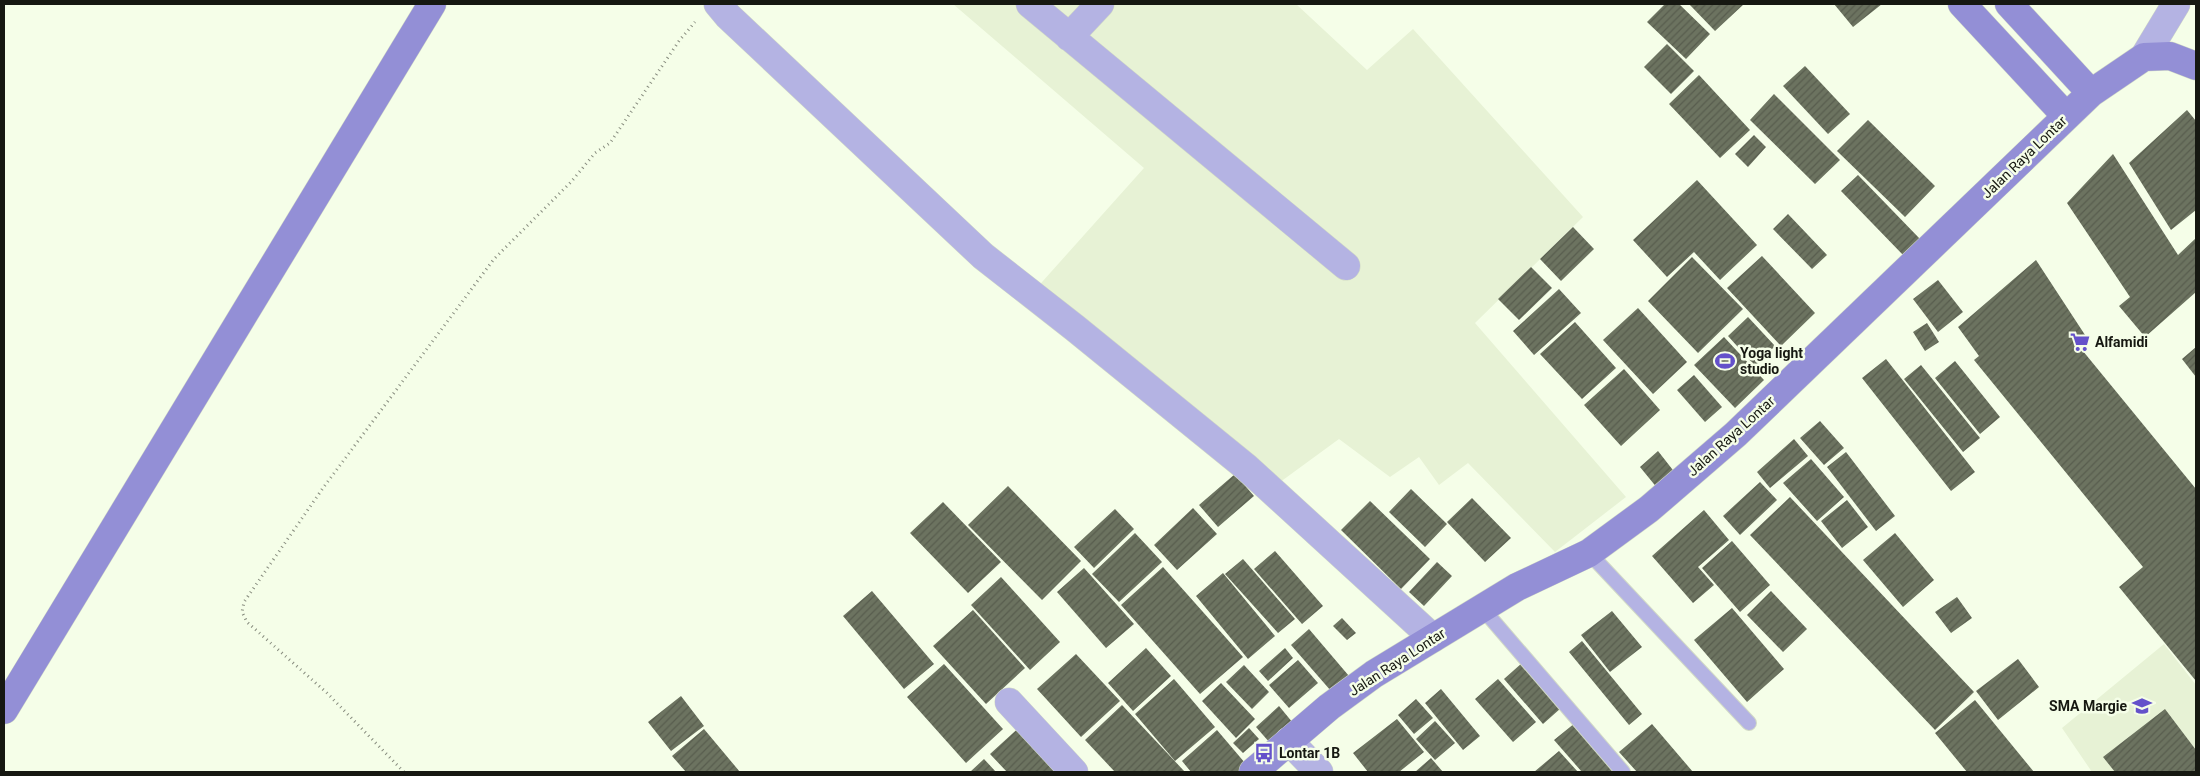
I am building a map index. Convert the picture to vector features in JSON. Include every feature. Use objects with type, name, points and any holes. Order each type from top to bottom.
[{"type":"street","points":[[4,710],[432,4]]},
{"type":"street","points":[[1030,4],[1346,266]]},
{"type":"street","points":[[1069,37],[1100,4]]},
{"type":"street","points":[[1962,4],[2066,116]]},
{"type":"street","points":[[2009,4],[2091,93]]},
{"type":"street","points":[[2144,57],[2176,4]]},
{"type":"street","points":[[709,10],[728,16],[983,256],[1246,467],[1433,638]]},
{"type":"street","points":[[2144,57],[2170,56],[2196,66]]},
{"type":"street","name":"Jalan Raya Lontar","points":[[1253,772],[1329,707],[1374,674],[1517,587],[1589,553],[1649,509],[1736,434],[2091,93],[2144,57]]},
{"type":"street","points":[[1010,702],[1074,772]]},
{"type":"street","points":[[1289,741],[1319,772]]},
{"type":"lane","points":[[1589,553],[1749,723]]},
{"type":"lane","points":[[1482,608],[1623,772]]},
{"type":"path","points":[[404,772],[328,693],[247,622],[242,612],[244,602],[323,488],[494,259],[565,188],[595,153],[610,142],[679,41],[709,10]]},
{"type":"shaded area","points":[[953,4],[1296,4],[1367,70],[1413,29],[1583,217],[1475,323],[1626,497],[1555,552],[1468,463],[1439,485],[1419,457],[1390,477],[1339,439],[1272,488],[1034,291],[1144,168]]},
{"type":"shaded area","name":"SMA Margie","points":[[2164,644],[2196,685],[2196,772],[2092,772],[2062,728]]},
{"type":"building","points":[[1665,4],[1679,4],[1710,34],[1686,59],[1647,22]]},
{"type":"building","points":[[1689,4],[1744,4],[1715,31]]},
{"type":"building","points":[[1834,4],[1882,4],[1853,27]]},
{"type":"building","points":[[1667,44],[1694,71],[1671,94],[1644,67]]},
{"type":"building","points":[[1805,66],[1850,114],[1828,134],[1783,86]]},
{"type":"building","points":[[1699,75],[1750,130],[1720,158],[1669,104]]},
{"type":"building","points":[[1774,94],[1840,160],[1815,184],[1750,120]]},
{"type":"building","points":[[2187,110],[2196,121],[2196,210],[2171,230],[2129,163]]},
{"type":"building","points":[[1868,120],[1935,186],[1905,217],[1837,151]]},
{"type":"building","points":[[1754,135],[1766,147],[1748,167],[1735,154]]},
{"type":"building","points":[[2113,154],[2178,255],[2196,238],[2196,292],[2145,337],[2119,306],[2130,297],[2067,203]]},
{"type":"building","points":[[1858,175],[1921,240],[1904,256],[1841,191]]},
{"type":"building","points":[[1697,180],[1757,245],[1720,280],[1694,252],[1667,277],[1633,240]]},
{"type":"building","points":[[1788,214],[1827,255],[1812,269],[1773,229]]},
{"type":"building","points":[[1573,227],[1594,249],[1561,281],[1540,259]]},
{"type":"building","points":[[1762,256],[1815,313],[1781,346],[1727,288]]},
{"type":"building","points":[[1692,257],[1743,309],[1698,353],[1648,301]]},
{"type":"building","points":[[2036,260],[2087,338],[2078,345],[2196,489],[2196,681],[2119,587],[2143,567],[1974,360],[1979,356],[1958,327]]},
{"type":"building","points":[[1531,267],[1552,288],[1519,320],[1498,299]]},
{"type":"building","points":[[1938,280],[1963,312],[1938,332],[1913,299]]},
{"type":"building","points":[[1559,289],[1581,313],[1534,355],[1513,331]]},
{"type":"building","points":[[1638,308],[1687,362],[1653,394],[1603,340]]},
{"type":"building","points":[[1748,317],[1775,346],[1755,366],[1728,336]]},
{"type":"building","points":[[1575,322],[1616,368],[1582,399],[1540,354]]},
{"type":"building","points":[[1927,323],[1939,342],[1925,351],[1913,332]]},
{"type":"building","points":[[1724,337],[1764,380],[1735,408],[1694,365]]},
{"type":"building","points":[[2196,347],[2196,377],[2182,359]]},
{"type":"building","points":[[1886,359],[1975,472],[1951,491],[1862,378]]},
{"type":"building","points":[[1955,361],[2000,417],[1980,434],[1935,378]]},
{"type":"building","points":[[1921,365],[1980,438],[1963,452],[1904,379]]},
{"type":"building","points":[[1624,369],[1660,410],[1621,446],[1584,405]]},
{"type":"building","points":[[1694,375],[1722,407],[1705,422],[1677,390]]},
{"type":"building","points":[[1820,421],[1844,448],[1824,465],[1800,438]]},
{"type":"building","points":[[1794,439],[1808,456],[1770,488],[1757,472]]},
{"type":"building","points":[[1658,451],[1676,474],[1658,489],[1640,467]]},
{"type":"building","points":[[1846,452],[1895,516],[1876,531],[1827,467]]},
{"type":"building","points":[[1811,459],[1844,497],[1817,521],[1783,483]]},
{"type":"building","points":[[1235,474],[1254,496],[1218,527],[1199,505]]},
{"type":"building","points":[[1760,482],[1777,500],[1740,535],[1723,516]]},
{"type":"building","points":[[1008,486],[1081,561],[1042,600],[968,525]]},
{"type":"building","points":[[1411,489],[1447,524],[1425,547],[1389,512]]},
{"type":"building","points":[[1790,497],[1974,692],[1935,730],[1750,535]]},
{"type":"building","points":[[1472,498],[1511,538],[1485,562],[1447,522]]},
{"type":"building","points":[[1847,500],[1868,527],[1842,548],[1821,521]]},
{"type":"building","points":[[1370,501],[1430,559],[1401,589],[1341,530]]},
{"type":"building","points":[[943,502],[1001,562],[968,593],[910,533]]},
{"type":"building","points":[[1193,508],[1217,534],[1177,570],[1154,545]]},
{"type":"building","points":[[1115,509],[1134,529],[1094,568],[1074,547]]},
{"type":"building","points":[[1704,510],[1729,540],[1698,567],[1714,585],[1693,603],[1652,556]]},
{"type":"building","points":[[1135,533],[1162,562],[1119,602],[1092,574]]},
{"type":"building","points":[[1895,533],[1934,580],[1903,607],[1863,560]]},
{"type":"building","points":[[1732,541],[1770,585],[1740,612],[1702,568]]},
{"type":"building","points":[[1275,551],[1323,606],[1302,624],[1254,569]]},
{"type":"building","points":[[1243,559],[1295,619],[1278,633],[1225,574]]},
{"type":"building","points":[[1437,562],[1452,576],[1424,606],[1409,592]]},
{"type":"building","points":[[1163,567],[1243,657],[1200,694],[1121,605]]},
{"type":"building","points":[[1084,568],[1134,624],[1106,648],[1057,592]]},
{"type":"building","points":[[1223,573],[1275,636],[1248,659],[1196,596]]},
{"type":"building","points":[[1001,577],[1060,642],[1030,670],[971,605]]},
{"type":"building","points":[[872,591],[934,664],[904,689],[843,616]]},
{"type":"building","points":[[1771,591],[1807,629],[1783,652],[1747,615]]},
{"type":"building","points":[[1957,597],[1972,618],[1951,633],[1935,612]]},
{"type":"building","points":[[1732,608],[1784,669],[1747,702],[1694,640]]},
{"type":"building","points":[[973,610],[1025,668],[986,704],[933,646]]},
{"type":"building","points":[[1612,611],[1642,647],[1610,672],[1581,635]]},
{"type":"building","points":[[1342,618],[1356,633],[1347,640],[1333,626]]},
{"type":"building","points":[[1309,629],[1349,676],[1331,691],[1291,645]]},
{"type":"building","points":[[1582,641],[1642,714],[1629,725],[1569,652]]},
{"type":"building","points":[[1146,648],[1171,676],[1133,711],[1108,683]]},
{"type":"building","points":[[1285,648],[1293,658],[1268,681],[1259,671]]},
{"type":"building","points":[[1076,654],[1120,701],[1081,737],[1037,689]]},
{"type":"building","points":[[2018,659],[2039,687],[1998,720],[1976,691]]},
{"type":"building","points":[[1298,660],[1318,683],[1289,708],[1269,685]]},
{"type":"building","points":[[1522,663],[1561,708],[1543,724],[1504,679]]},
{"type":"building","points":[[944,664],[1003,729],[966,763],[907,697]]},
{"type":"building","points":[[1244,665],[1269,692],[1252,709],[1226,682]]},
{"type":"building","points":[[1174,679],[1215,727],[1175,761],[1135,714]]},
{"type":"building","points":[[1498,679],[1536,722],[1513,742],[1475,699]]},
{"type":"building","points":[[1221,683],[1255,719],[1236,738],[1202,701]]},
{"type":"building","points":[[1441,689],[1480,736],[1463,750],[1425,703]]},
{"type":"building","points":[[681,696],[704,726],[671,751],[648,722]]},
{"type":"building","points":[[1416,699],[1433,718],[1414,734],[1398,715]]},
{"type":"building","points":[[1975,700],[2034,772],[1967,772],[1935,733]]},
{"type":"building","points":[[1122,705],[1185,772],[1115,772],[1085,740]]},
{"type":"building","points":[[1279,706],[1293,723],[1270,743],[1256,727]]},
{"type":"building","points":[[2165,709],[2196,750],[2196,772],[2115,772],[2103,757]]},
{"type":"building","points":[[1397,719],[1424,752],[1399,772],[1368,772],[1353,753]]},
{"type":"building","points":[[1435,721],[1455,743],[1435,760],[1416,739]]},
{"type":"building","points":[[1025,722],[1070,772],[1007,772],[990,754]]},
{"type":"building","points":[[1575,723],[1617,772],[1582,772],[1554,740]]},
{"type":"building","points":[[1652,724],[1693,772],[1637,772],[1619,752]]},
{"type":"building","points":[[1249,728],[1259,739],[1243,753],[1233,743]]},
{"type":"building","points":[[704,729],[740,772],[686,772],[672,756]]},
{"type":"building","points":[[1217,730],[1251,770],[1248,772],[1191,772],[1182,761]]},
{"type":"building","points":[[1559,751],[1578,772],[1534,772]]},
{"type":"building","points":[[1431,758],[1443,772],[1415,772]]},
{"type":"building","points":[[984,759],[996,772],[970,772]]},
{"type":"place","name":"Alfamidi","points":[[2080,342]]},
{"type":"place","name":"Yoga light studio","points":[[1725,361]]},
{"type":"place","name":"SMA Margie","points":[[2142,706]]},
{"type":"place","name":"Lontar 1B","points":[[1264,753]]}]
